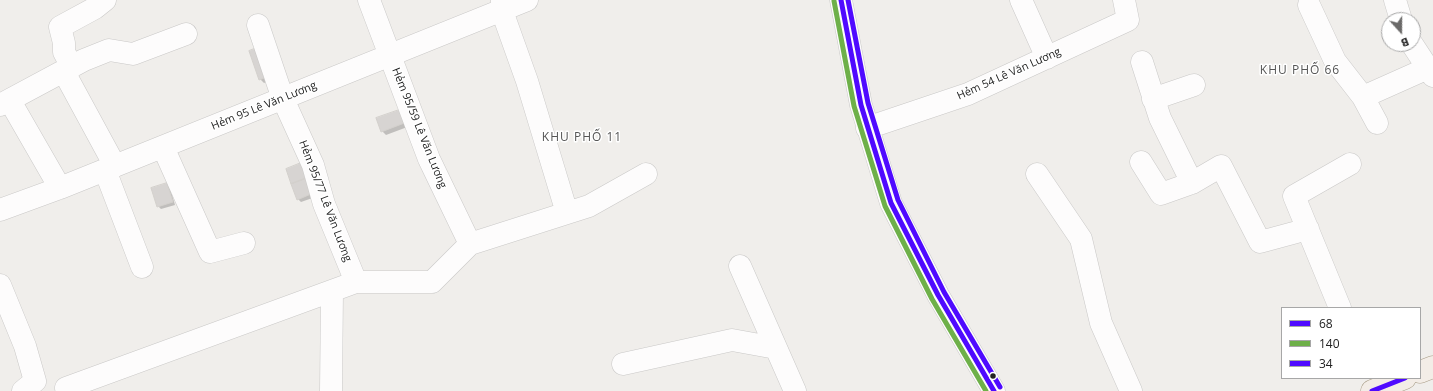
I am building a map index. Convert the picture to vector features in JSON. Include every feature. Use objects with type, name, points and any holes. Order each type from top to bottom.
[{"type":"main road","points":[[1421,372],[1433,367]]},
{"type":"main road","points":[[1372,386],[1401,379]]},
{"type":"street","points":[[106,0],[95,8],[60,27],[68,69],[110,168],[142,267]]},
{"type":"street","name":"Hẻm 95/59 Lê Văn Lương","points":[[370,0],[429,159],[470,244]]},
{"type":"street","name":"Hẻm 95 Lê Văn Lương","points":[[0,210],[60,188],[390,56],[502,5],[527,0]]},
{"type":"street","points":[[841,0],[867,128],[891,203],[938,295],[994,391]]},
{"type":"street","points":[[1021,0],[1047,58]]},
{"type":"street","name":"Hẻm 54 Lê Văn Lương","points":[[867,128],[968,94],[1128,20],[1124,0]]},
{"type":"street","points":[[1395,0],[1399,12]]},
{"type":"street","points":[[502,5],[567,213]]},
{"type":"street","points":[[1309,6],[1335,61],[1363,97],[1377,123]]},
{"type":"street","name":"Hẻm 95/77 Lê Văn Lương","points":[[258,24],[283,99],[313,165],[324,204],[356,282]]},
{"type":"street","points":[[60,188],[5,103],[68,69],[109,50],[133,54],[186,34]]},
{"type":"street","points":[[1363,97],[1431,68],[1418,52]]},
{"type":"street","points":[[1142,62],[1160,118],[1192,183]]},
{"type":"street","points":[[1153,99],[1194,85]]},
{"type":"street","points":[[163,147],[210,252],[244,243]]},
{"type":"street","points":[[1141,162],[1162,194],[1192,183],[1221,166],[1260,242],[1308,229]]},
{"type":"street","points":[[1340,307],[1294,196],[1350,164]]},
{"type":"street","points":[[66,388],[356,282],[432,282],[470,244],[589,206],[646,174]]},
{"type":"street","points":[[1036,174],[1081,238],[1101,323],[1131,391]]},
{"type":"street","points":[[740,266],[795,391]]},
{"type":"street","points":[[0,285],[25,346],[35,381],[23,391]]},
{"type":"street","points":[[331,391],[332,291]]},
{"type":"street","points":[[623,364],[732,340],[776,348]]},
{"type":"building","points":[[262,46],[272,75],[259,80],[249,51]]},
{"type":"building","points":[[402,109],[407,122],[381,132],[376,118]]},
{"type":"building","points":[[306,161],[312,176],[291,184],[286,169]]},
{"type":"building","points":[[312,176],[318,191],[297,200],[291,184]]},
{"type":"building","points":[[167,183],[173,202],[157,207],[151,188]]},
{"type":"transit line","name":"68","points":[[841,0],[861,105],[891,203],[938,295],[994,391]]},
{"type":"transit line","name":"34","points":[[848,0],[868,103],[898,200],[944,292],[1000,387]]},
{"type":"transit line","name":"140","points":[[834,1],[854,106],[885,206],[932,299],[986,391]]},
{"type":"transit line","name":"68","points":[[1372,391],[1402,379]]},
{"type":"district","name":"KHU PHỐ 66","points":[[1300,71]]},
{"type":"district","name":"KHU PHỐ 11","points":[[582,138]]}]
